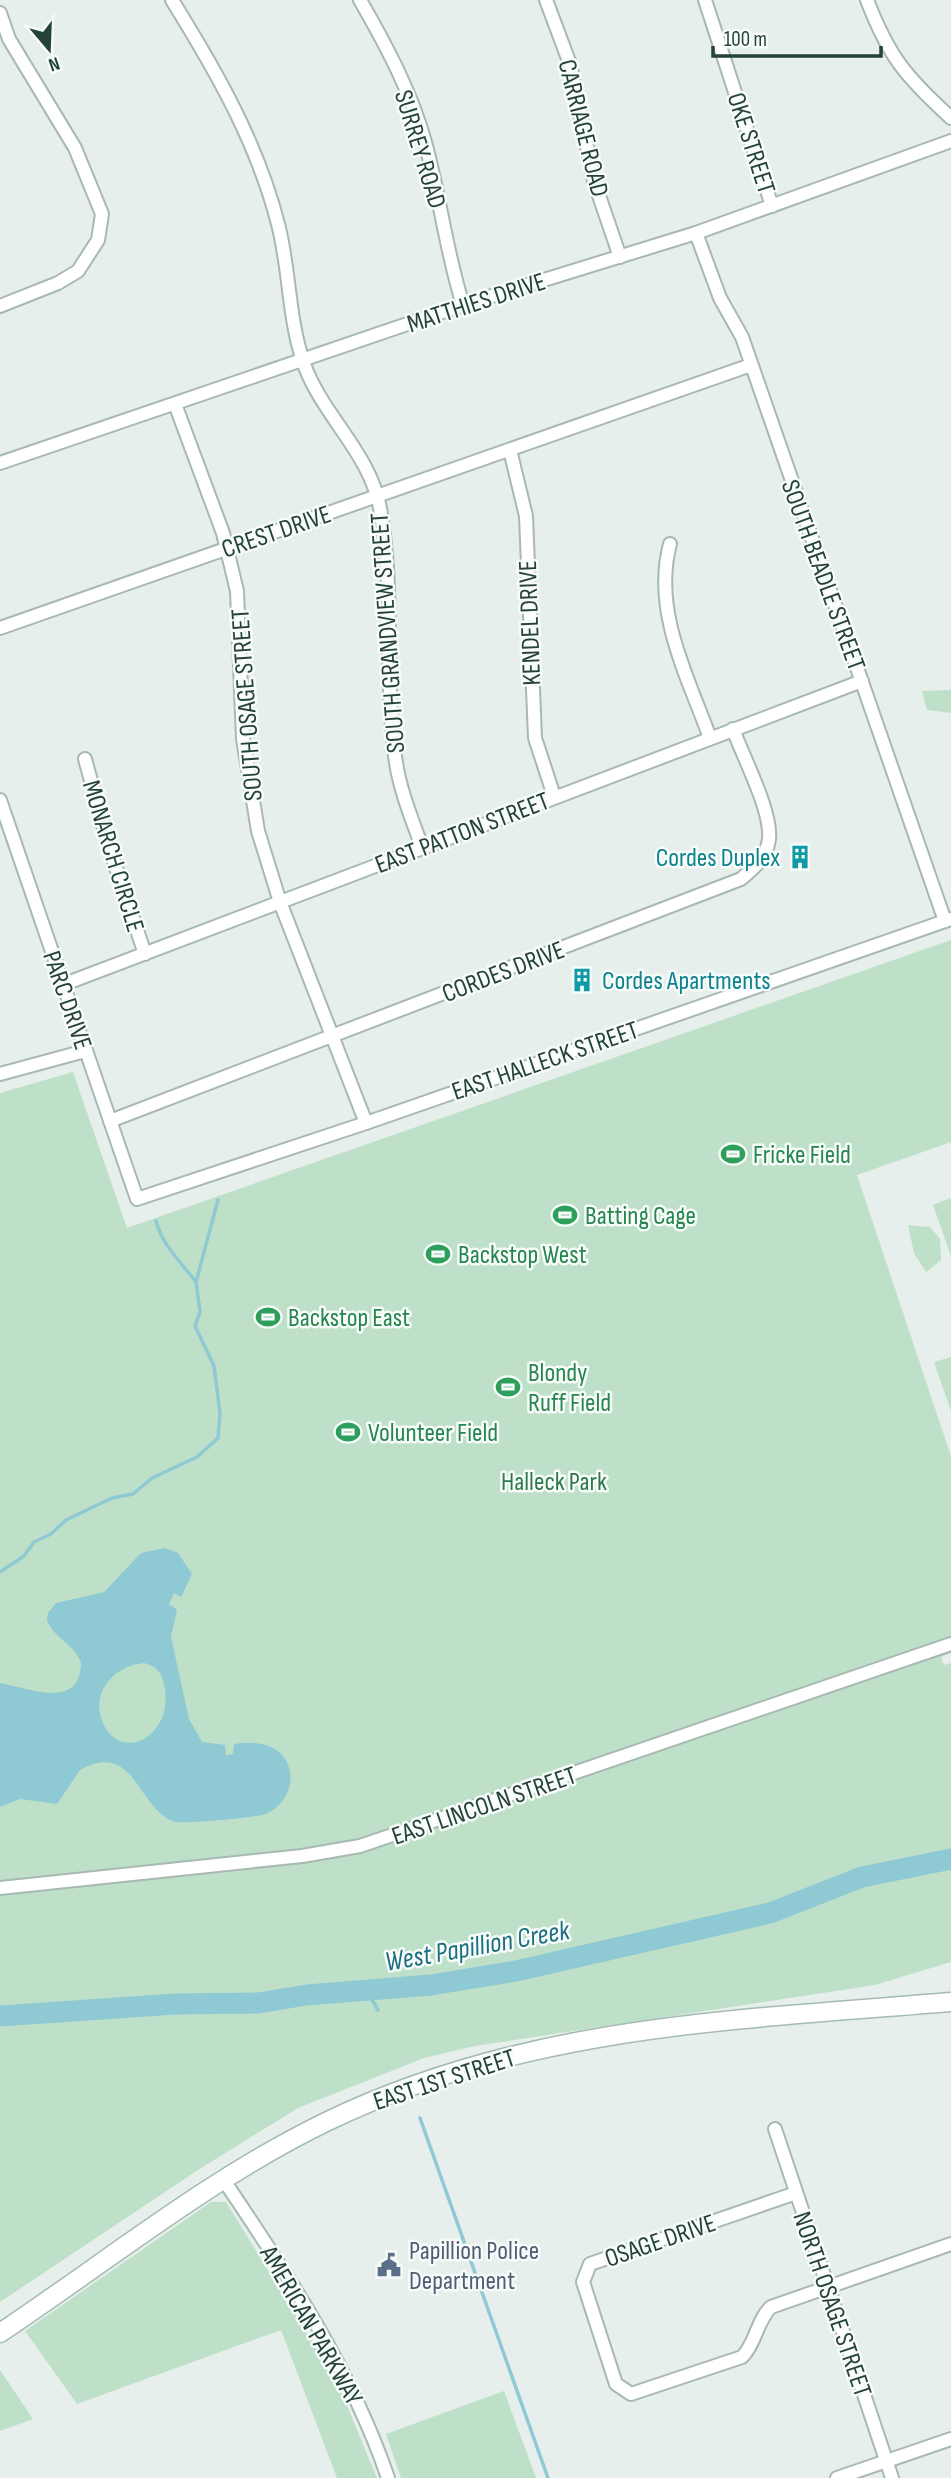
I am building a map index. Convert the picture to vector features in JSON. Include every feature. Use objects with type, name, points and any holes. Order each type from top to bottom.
[{"type":"main road","name":"EAST 1ST STREET","points":[[0,2333],[223,2179],[327,2122],[458,2071],[533,2050],[646,2028],[951,2002]]},
{"type":"street","name":"SOUTH GRANDVIEW STREET","points":[[172,0],[235,108],[258,162],[278,223],[302,359],[317,391],[356,451],[377,495],[388,585],[395,758],[404,798],[422,847]]},
{"type":"street","name":"SURREY ROAD","points":[[360,0],[387,46],[424,139],[450,264],[463,305]]},
{"type":"street","name":"CARRIAGE ROAD","points":[[546,0],[570,64],[594,181],[620,257]]},
{"type":"street","name":"OKE STREET","points":[[705,0],[772,206]]},
{"type":"street","points":[[867,0],[892,57],[916,85],[951,118]]},
{"type":"street","points":[[0,13],[9,39],[75,148],[102,214],[98,240],[78,271],[58,283],[0,306]]},
{"type":"street","name":"MATTHIES DRIVE","points":[[0,463],[463,305],[696,233],[951,141]]},
{"type":"street","name":"SOUTH BEADLE STREET","points":[[696,233],[720,298],[743,337],[948,920]]},
{"type":"street","name":"CREST DRIVE","points":[[0,628],[751,365]]},
{"type":"street","name":"SOUTH OSAGE STREET","points":[[175,404],[228,548],[237,591],[248,784],[258,831],[280,902],[366,1123]]},
{"type":"street","name":"KENDEL DRIVE","points":[[510,450],[526,516],[535,738],[554,796]]},
{"type":"street","points":[[670,544],[665,597],[671,634],[710,738]]},
{"type":"street","name":"EAST PATTON STREET","points":[[62,985],[862,681]]},
{"type":"street","name":"CORDES DRIVE","points":[[110,1121],[741,879],[755,867],[765,853],[768,826],[733,729]]},
{"type":"street","name":"MONARCH CIRCLE","points":[[85,759],[111,853],[145,954]]},
{"type":"street","name":"PARC DRIVE","points":[[0,800],[137,1199]]},
{"type":"street","name":"EAST HALLECK STREET","points":[[137,1199],[366,1123],[948,920]]},
{"type":"street","points":[[0,1074],[85,1051]]},
{"type":"street","name":"EAST LINCOLN STREET","points":[[0,1888],[302,1856],[360,1846],[951,1644]]},
{"type":"street","name":"NORTH OSAGE STREET","points":[[775,2129],[892,2478]]},
{"type":"street","name":"AMERICAN PARKWAY","points":[[223,2179],[326,2339],[350,2384],[387,2478]]},
{"type":"street","name":"OSAGE DRIVE","points":[[796,2193],[590,2264],[583,2282],[616,2384],[631,2394],[742,2357],[750,2349],[764,2314],[773,2307],[826,2287]]},
{"type":"street","points":[[826,2287],[951,2244]]},
{"type":"street","points":[[836,2478],[951,2439]]},
{"type":"green space","points":[[951,690],[951,713],[927,710],[922,691]]},
{"type":"green space","name":"Halleck Park","points":[[951,940],[951,1142],[857,1175],[951,1456],[951,1653],[941,1657],[944,1665],[951,1663],[951,1962],[875,1985],[475,2046],[424,2058],[298,2108],[198,2170],[0,2302],[0,1093],[73,1072],[127,1228]]},
{"type":"green space","points":[[951,1198],[951,1256],[933,1205]]},
{"type":"green space","points":[[908,1225],[930,1227],[940,1239],[941,1260],[926,1272],[914,1253]]},
{"type":"green space","points":[[951,1357],[951,1411],[934,1362]]},
{"type":"green space","points":[[211,2202],[226,2202],[338,2384],[377,2478],[337,2478],[281,2330],[77,2404],[25,2331]]},
{"type":"green space","points":[[0,2370],[33,2419],[0,2431]]},
{"type":"green space","points":[[504,2391],[536,2478],[401,2478],[386,2434]]},
{"type":"water","points":[[165,1548],[178,1553],[192,1574],[181,1597],[174,1593],[169,1604],[177,1610],[171,1637],[189,1719],[202,1742],[225,1745],[226,1755],[233,1754],[234,1744],[258,1743],[276,1749],[286,1760],[290,1774],[289,1788],[283,1801],[271,1811],[256,1816],[199,1822],[172,1821],[160,1813],[124,1769],[112,1763],[98,1763],[80,1770],[57,1804],[20,1799],[0,1807],[0,1683],[50,1693],[62,1692],[72,1687],[78,1678],[81,1663],[74,1651],[50,1627],[48,1613],[56,1603],[104,1592],[141,1553]],"holes":[[[144,1663],[159,1672],[163,1679],[165,1706],[161,1721],[153,1732],[143,1739],[132,1743],[121,1741],[111,1735],[103,1723],[100,1712],[102,1691],[114,1675],[123,1669]]]},
{"type":"waterway","points":[[0,1572],[24,1556],[34,1542],[51,1534],[66,1520],[112,1498],[133,1494],[152,1478],[197,1457],[218,1438],[220,1413],[214,1366],[195,1326],[200,1312],[196,1282],[218,1200]]},
{"type":"waterway","points":[[156,1221],[167,1246],[196,1282]]},
{"type":"waterway","name":"West Papillion Creek","points":[[0,2016],[175,2004],[258,2003],[307,1995],[431,1985],[516,1971],[770,1913],[862,1877],[951,1859]]},
{"type":"waterway","points":[[367,1991],[378,2010]]},
{"type":"waterway","points":[[420,2118],[548,2478]]},
{"type":"place","name":"Cordes Duplex","points":[[800,857]]},
{"type":"place","name":"Cordes Apartments","points":[[582,980]]},
{"type":"place","name":"Fricke Field","points":[[733,1154]]},
{"type":"place","name":"Batting Cage","points":[[565,1215]]},
{"type":"place","name":"Backstop West","points":[[438,1254]]},
{"type":"place","name":"Backstop East","points":[[268,1317]]},
{"type":"place","name":"Blondy Ruff Field","points":[[508,1387]]},
{"type":"place","name":"Volunteer Field","points":[[348,1432]]},
{"type":"place","name":"Papillion Police Department","points":[[389,2265]]}]
